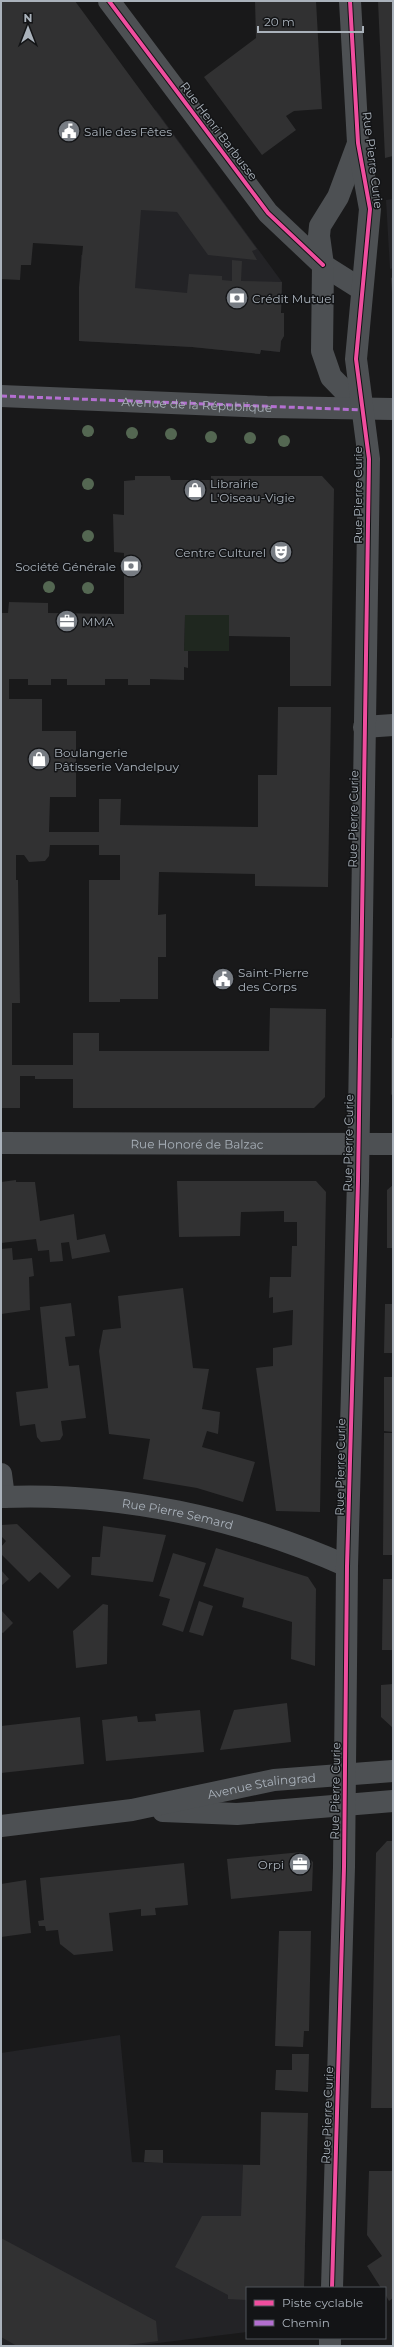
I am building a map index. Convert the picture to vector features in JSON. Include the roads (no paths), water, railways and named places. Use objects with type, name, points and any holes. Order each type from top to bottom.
[{"type":"street","name":"Rue Henri Barbusse","points":[[109,1],[268,213],[323,265],[361,289]]},
{"type":"street","name":"Rue Pierre Curie","points":[[332,2287],[346,1773],[347,1566],[358,1143],[369,459],[356,359],[361,289],[369,235],[370,209],[358,143],[350,1]]},
{"type":"street","name":"Rue Pierre Curie","points":[[358,143],[338,197],[320,226],[319,236],[323,265],[321,333],[324,362],[331,377],[363,410]]},
{"type":"street","name":"Avenue de la République","points":[[1,396],[363,410],[393,409]]},
{"type":"street","points":[[364,727],[393,724]]},
{"type":"street","name":"Rue Honoré de Balzac","points":[[1,1143],[393,1144]]},
{"type":"street","points":[[1,1474],[3,1497]]},
{"type":"street","name":"Rue Pierre Semard","points":[[3,1497],[105,1501],[157,1507],[207,1518],[270,1537],[347,1566]]},
{"type":"street","name":"Avenue Stalingrad","points":[[1,1826],[132,1810],[274,1780],[346,1773],[393,1771]]},
{"type":"street","name":"Avenue Stalingrad","points":[[132,1810],[237,1814],[393,1801]]},
{"type":"place","name":"Salle des Fêtes","points":[[69,131]]},
{"type":"place","name":"Crédit Mutuel","points":[[237,298]]},
{"type":"place","name":"Librairie L'Oiseau-Vigie","points":[[195,490]]},
{"type":"place","name":"Centre Culturel","points":[[281,552]]},
{"type":"place","name":"Société Générale","points":[[131,566]]},
{"type":"place","name":"MMA","points":[[67,621]]},
{"type":"place","name":"Boulangerie Pâtisserie Vandelpuy","points":[[39,759]]},
{"type":"place","name":"Saint-Pierre des Corps","points":[[223,979]]},
{"type":"place","name":"Orpi","points":[[300,1864]]}]
